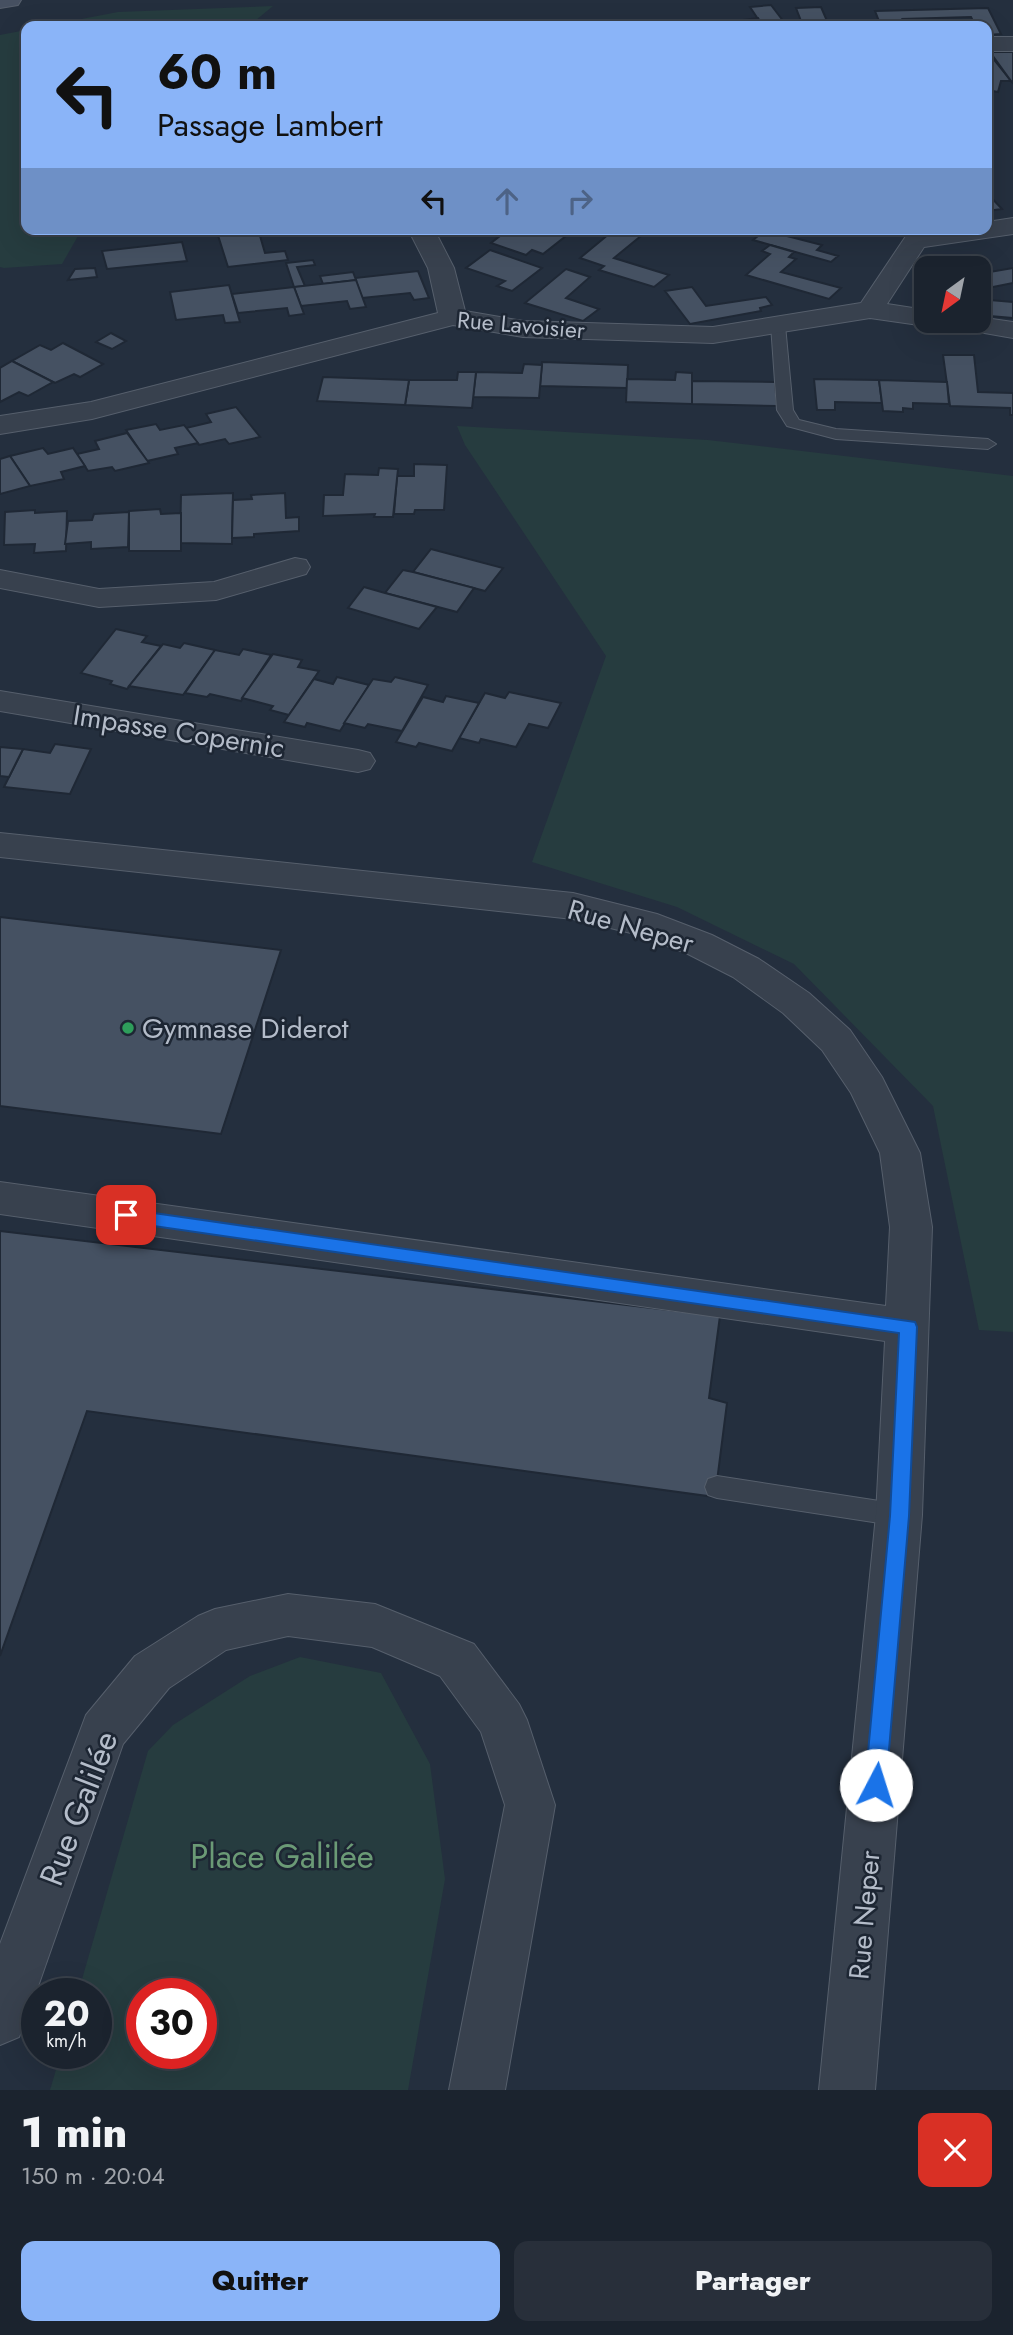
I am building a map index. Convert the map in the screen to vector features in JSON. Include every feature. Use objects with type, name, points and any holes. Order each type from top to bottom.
[{"type":"main road","points":[[0,1],[10,0]]},
{"type":"street","points":[[992,44],[1013,44]]},
{"type":"street","points":[[992,228],[1013,226]]},
{"type":"street","points":[[425,235],[441,268],[453,317]]},
{"type":"street","points":[[870,310],[910,235]]},
{"type":"street","name":"Rue Lavoisier","points":[[0,425],[92,410],[453,317],[523,329],[713,335],[870,310],[914,316]]},
{"type":"street","points":[[991,327],[1013,330]]},
{"type":"street","points":[[0,579],[99,598],[216,592],[295,567]]},
{"type":"street","name":"Impasse Copernic","points":[[0,701],[358,761]]},
{"type":"street","name":"Rue Neper","points":[[0,845],[573,906],[644,923],[699,944],[746,968],[796,1003],[836,1040],[868,1087],[900,1153],[911,1227],[899,1516],[852,2078]]},
{"type":"street","points":[[0,1198],[908,1327]]},
{"type":"street","name":"Rue Galilée","points":[[0,2018],[103,1731],[152,1672],[215,1630],[288,1615],[375,1626],[457,1660],[502,1720],[530,1805],[477,2090]]},
{"type":"lane","points":[[778,325],[785,410],[793,423],[836,434],[988,444]]},
{"type":"lane","points":[[717,1487],[899,1516]]},
{"type":"green space","points":[[273,6],[255,21],[71,21],[118,12]]},
{"type":"green space","points":[[21,31],[21,235],[79,235],[62,264],[0,267],[0,35]]},
{"type":"green space","points":[[457,426],[708,440],[1013,476],[1013,1332],[979,1330],[933,1106],[794,964],[677,907],[532,862],[606,656],[465,445]]},
{"type":"green space","name":"Place Galilée","points":[[300,1657],[381,1673],[430,1764],[445,1879],[408,2090],[50,2090],[56,2069],[112,2069],[112,1978],[82,1978],[148,1751],[173,1725],[250,1676]]},
{"type":"building","points":[[771,5],[783,21],[759,21],[750,7]]},
{"type":"building","points":[[821,7],[827,21],[801,21],[796,8]]},
{"type":"building","points":[[988,8],[1001,34],[992,35],[992,21],[973,21],[971,17],[879,21],[875,11]]},
{"type":"building","points":[[758,18],[760,21],[735,21]]},
{"type":"building","points":[[992,52],[1013,52],[1013,83]]},
{"type":"building","points":[[992,57],[1011,81],[1001,81],[998,92],[992,91]]},
{"type":"building","points":[[992,198],[1002,209],[992,210]]},
{"type":"building","points":[[218,235],[260,235],[265,253],[285,251],[288,260],[228,267]]},
{"type":"building","points":[[501,235],[567,235],[543,254],[532,250],[526,255],[491,243]]},
{"type":"building","points":[[608,235],[642,235],[614,258],[669,275],[654,287],[599,270],[604,266],[580,258]]},
{"type":"building","points":[[754,235],[783,235],[822,245],[817,250],[838,256],[831,262],[753,240],[758,236]]},
{"type":"building","points":[[182,242],[187,261],[107,269],[102,251]]},
{"type":"building","points":[[770,245],[794,252],[789,257],[796,259],[781,272],[841,288],[829,299],[746,275],[770,254],[762,251]]},
{"type":"building","points":[[490,250],[542,268],[512,291],[497,286],[505,281],[466,268]]},
{"type":"building","points":[[313,260],[315,265],[297,267],[305,286],[294,287],[286,263]]},
{"type":"building","points":[[95,268],[97,277],[68,280],[75,269]]},
{"type":"building","points":[[1013,268],[1013,283],[991,287],[991,272]]},
{"type":"building","points":[[566,269],[590,277],[566,298],[599,309],[583,321],[525,303]]},
{"type":"building","points":[[418,271],[429,298],[414,300],[410,293],[362,298],[355,278]]},
{"type":"building","points":[[353,272],[356,280],[323,284],[320,276]]},
{"type":"building","points":[[356,280],[366,307],[350,309],[347,301],[301,306],[294,287]]},
{"type":"building","points":[[229,285],[240,322],[225,323],[223,315],[176,320],[170,292]]},
{"type":"building","points":[[294,287],[304,314],[289,316],[287,308],[238,313],[232,294]]},
{"type":"building","points":[[692,287],[706,306],[766,297],[772,305],[760,308],[761,311],[690,324],[665,291]]},
{"type":"building","points":[[991,300],[1013,302],[1013,318],[991,316]]},
{"type":"building","points":[[111,333],[126,341],[112,349],[96,342]]},
{"type":"building","points":[[63,343],[103,364],[80,377],[74,374],[55,383],[12,361],[40,345],[51,350]]},
{"type":"building","points":[[943,355],[974,355],[978,392],[1013,393],[1013,415],[1010,415],[1010,408],[950,406]]},
{"type":"building","points":[[12,361],[53,382],[28,396],[19,392],[0,402],[0,368]]},
{"type":"building","points":[[542,362],[628,365],[627,388],[540,386]]},
{"type":"building","points":[[524,364],[542,365],[539,398],[473,397],[476,372],[522,373]]},
{"type":"building","points":[[458,372],[476,372],[472,408],[405,405],[409,380],[457,380]]},
{"type":"building","points":[[676,372],[692,373],[692,404],[626,402],[627,379],[675,380]]},
{"type":"building","points":[[323,377],[409,380],[405,405],[317,401]]},
{"type":"building","points":[[814,379],[879,380],[882,403],[835,402],[835,410],[817,410]]},
{"type":"building","points":[[879,380],[947,382],[949,404],[913,403],[913,409],[903,408],[903,412],[883,411]]},
{"type":"building","points":[[692,381],[775,382],[777,406],[692,404]]},
{"type":"building","points":[[236,407],[260,437],[229,444],[225,439],[199,445],[186,428],[211,422],[206,414]]},
{"type":"building","points":[[156,424],[160,430],[184,425],[198,443],[175,448],[178,454],[147,461],[126,430]]},
{"type":"building","points":[[127,433],[149,463],[115,471],[112,467],[88,471],[77,454],[99,449],[95,441]]},
{"type":"building","points":[[43,448],[48,454],[73,448],[85,466],[61,472],[64,479],[30,486],[10,456]]},
{"type":"building","points":[[10,456],[30,486],[0,494],[0,459]]},
{"type":"building","points":[[414,464],[447,465],[444,510],[415,510],[414,514],[394,514],[397,476],[414,476]]},
{"type":"building","points":[[379,468],[398,469],[393,517],[374,517],[375,514],[323,516],[324,495],[343,495],[345,474],[378,475]]},
{"type":"building","points":[[233,493],[232,544],[180,543],[181,495]]},
{"type":"building","points":[[285,493],[286,518],[299,517],[299,531],[232,538],[233,500],[252,499],[251,495]]},
{"type":"building","points":[[160,509],[161,514],[181,513],[181,551],[129,551],[129,511]]},
{"type":"building","points":[[35,510],[35,513],[67,511],[66,551],[34,553],[35,544],[4,545],[5,512]]},
{"type":"building","points":[[129,512],[128,547],[91,549],[91,542],[65,544],[68,521],[92,520],[94,514]]},
{"type":"building","points":[[431,549],[503,568],[485,591],[413,572]]},
{"type":"building","points":[[403,570],[474,588],[457,612],[385,593]]},
{"type":"building","points":[[364,587],[437,607],[419,629],[348,608]]},
{"type":"building","points":[[116,629],[147,636],[142,642],[161,646],[127,689],[110,684],[112,681],[81,673]]},
{"type":"building","points":[[184,643],[215,650],[183,695],[129,686],[163,644],[180,648]]},
{"type":"building","points":[[243,649],[271,655],[241,701],[210,694],[207,697],[185,693],[215,650],[239,655]]},
{"type":"building","points":[[273,654],[302,660],[298,667],[319,671],[289,715],[270,710],[273,706],[242,698]]},
{"type":"building","points":[[337,677],[369,685],[340,731],[307,723],[305,727],[284,722],[314,679],[333,684]]},
{"type":"building","points":[[395,677],[428,685],[402,731],[368,724],[365,728],[344,723],[373,679],[391,682]]},
{"type":"building","points":[[509,692],[561,703],[548,728],[529,724],[516,747],[481,739],[479,743],[459,738],[485,693],[505,698]]},
{"type":"building","points":[[446,696],[479,703],[452,751],[419,743],[416,747],[396,742],[423,697],[443,702]]},
{"type":"building","points":[[55,744],[91,749],[70,794],[4,787],[23,749],[50,753]]},
{"type":"building","points":[[0,747],[23,749],[9,777],[0,776]]},
{"type":"building","name":"Gymnase Diderot","points":[[0,917],[281,950],[221,1134],[0,1106]]},
{"type":"building","points":[[0,1231],[720,1316],[709,1398],[727,1403],[715,1497],[87,1411],[0,1656]]},
{"type":"place","name":"Gymnase Diderot","points":[[128,1028]]},
{"type":"route","points":[[126,1215],[908,1327],[899,1516],[876,1785]]}]
